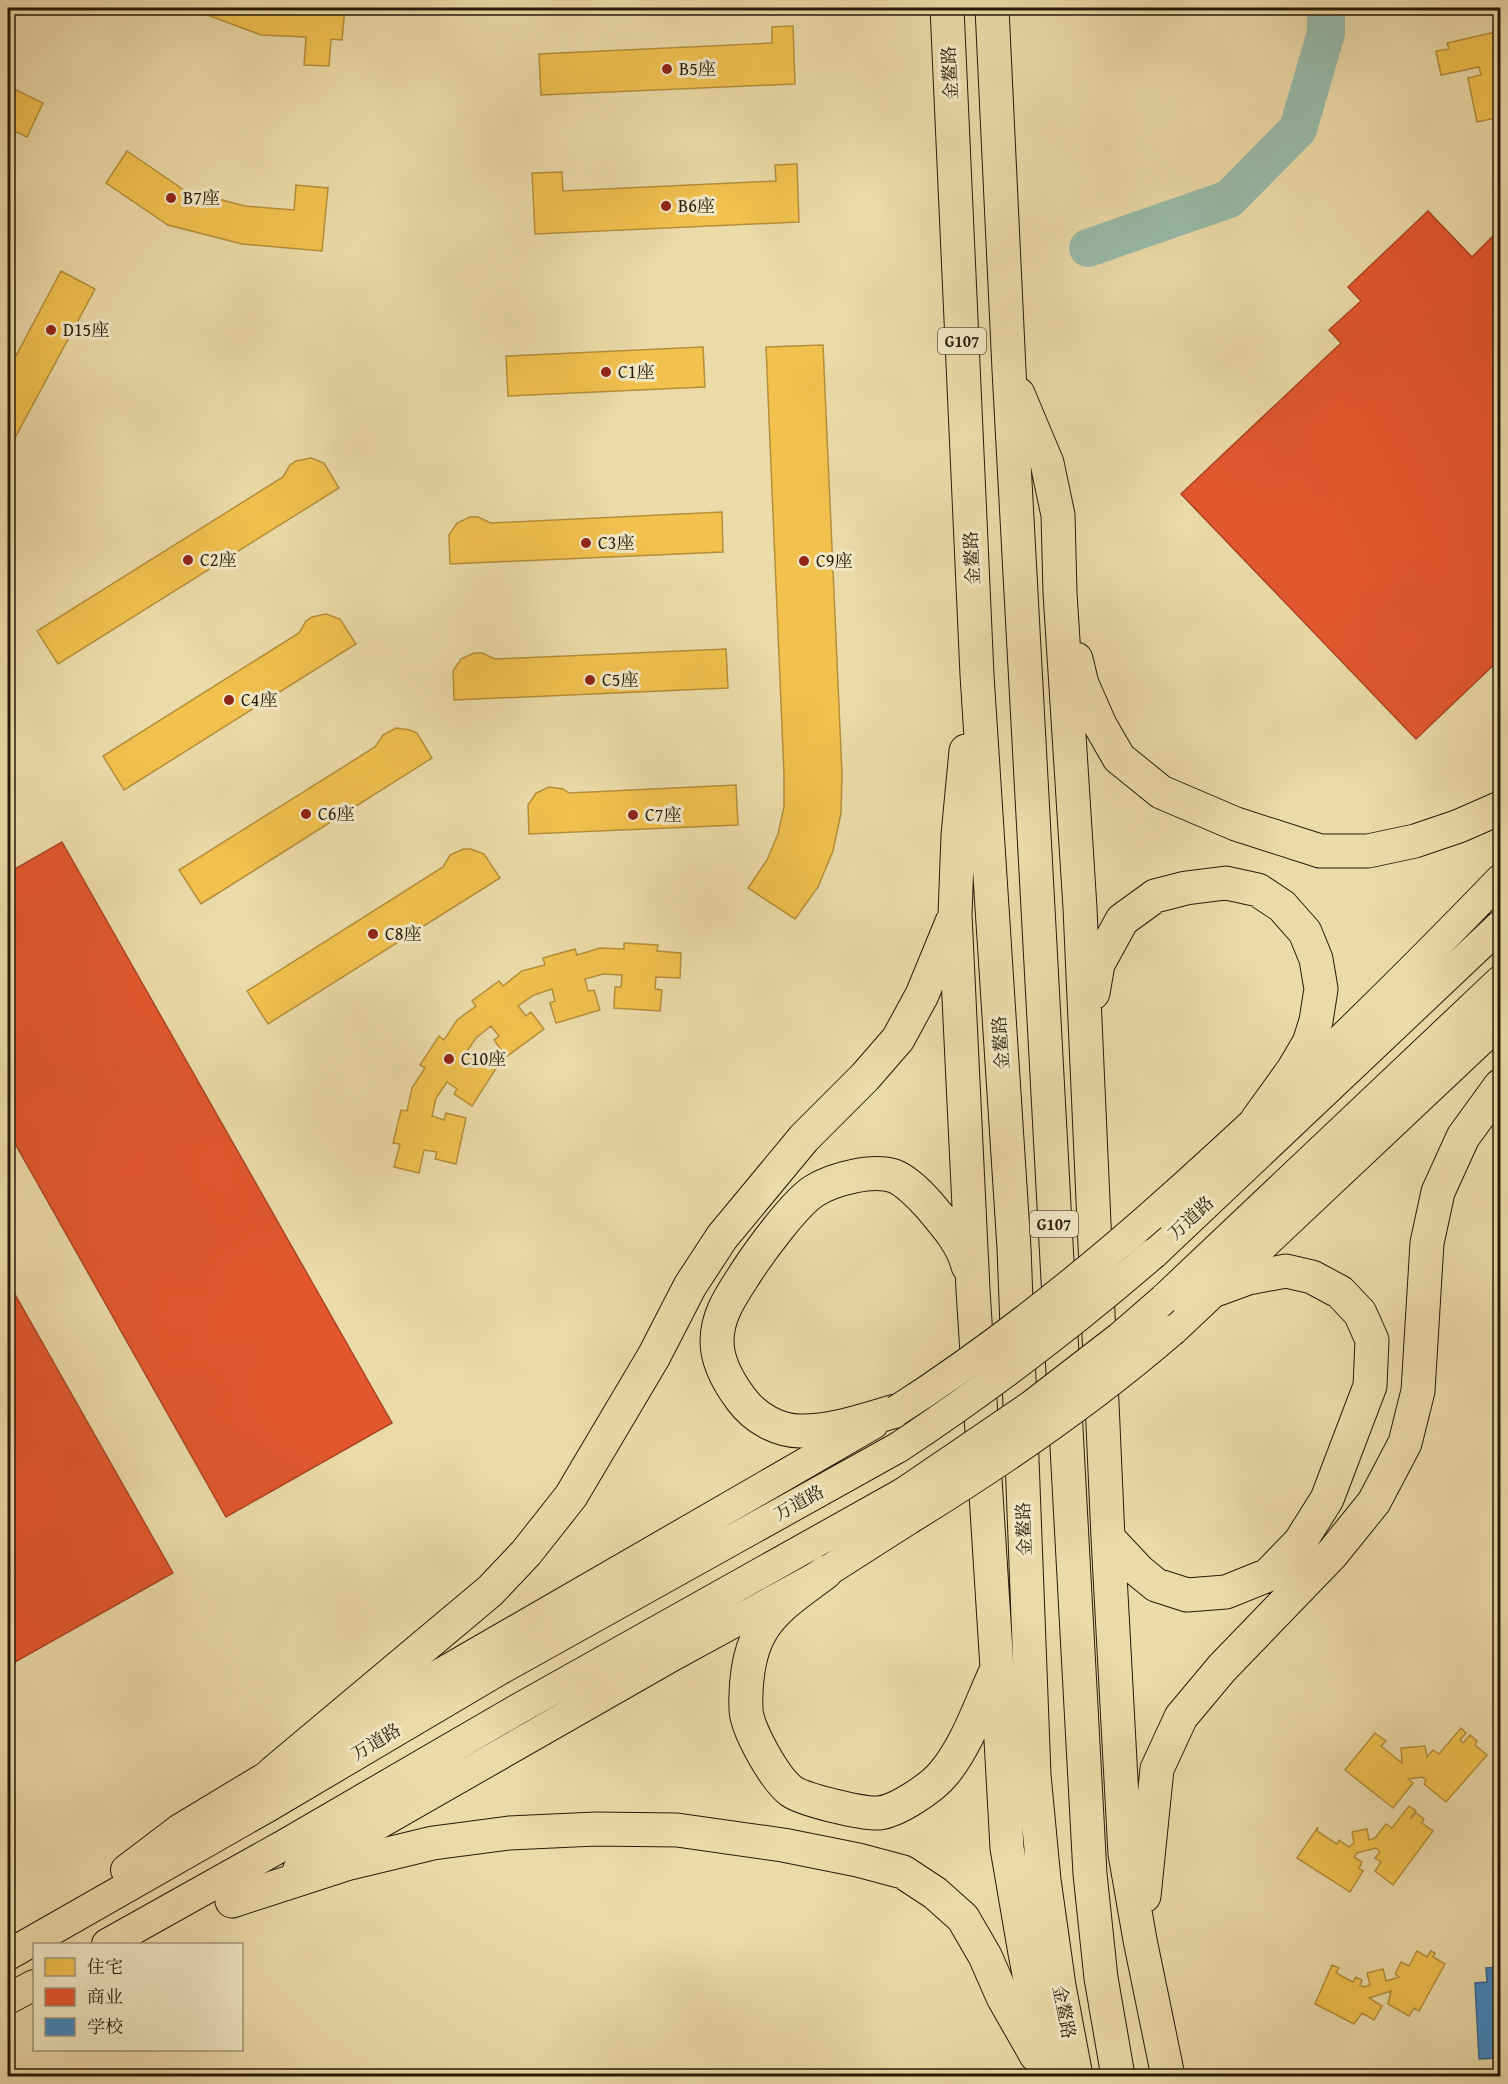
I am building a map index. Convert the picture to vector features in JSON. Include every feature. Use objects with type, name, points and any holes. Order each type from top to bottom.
[{"type":"highway","name":"金鳌路","points":[[947,8],[977,675],[1014,1248],[1034,1775],[1049,1916],[1076,2076]]},
{"type":"highway","name":"G107","points":[[992,8],[1008,370],[1090,1874],[1101,1978],[1118,2076]]},
{"type":"highway","points":[[1008,370],[1047,463],[1058,514],[1060,593],[1080,908],[1108,1538],[1125,1854],[1168,2076]]},
{"type":"highway","points":[[1060,593],[1082,684],[1100,725],[1119,758],[1161,792],[1236,824],[1320,851],[1368,851],[1415,841],[1459,826],[1500,808]]},
{"type":"highway","points":[[977,675],[958,836],[955,915],[973,1290],[998,1668],[1007,1848],[1048,2076]]},
{"type":"highway","points":[[1085,1039],[1098,964],[1122,920],[1155,896],[1186,888],[1226,883],[1258,890],[1282,906],[1305,932],[1316,959],[1321,988],[1316,1021],[1309,1043],[1293,1070],[1257,1120]]},
{"type":"highway","points":[[273,1773],[490,1592],[534,1544],[571,1497],[654,1356],[690,1286],[722,1237],[804,1138],[866,1077],[898,1039],[922,995],[955,915]]},
{"type":"highway","points":[[1140,1940],[1157,1769],[1180,1717],[1222,1668],[1332,1554],[1374,1502],[1405,1443],[1418,1391],[1427,1243],[1438,1192],[1463,1137],[1500,1086]]},
{"type":"highway","points":[[896,1411],[834,1428],[801,1431],[774,1426],[748,1409],[726,1378],[717,1342],[723,1309],[750,1266],[797,1207],[814,1191],[864,1174],[894,1176],[920,1194],[952,1233],[965,1256],[973,1290]]},
{"type":"highway","points":[[1108,1538],[1139,1571],[1156,1585],[1187,1595],[1226,1592],[1268,1575],[1300,1542],[1326,1499],[1370,1386],[1372,1340],[1360,1313],[1340,1292],[1312,1277],[1286,1271],[1248,1278],[1218,1289]]},
{"type":"highway","points":[[826,1572],[783,1605],[765,1626],[748,1666],[746,1711],[758,1743],[773,1772],[791,1792],[823,1803],[879,1813],[906,1803],[942,1775],[961,1747],[998,1668]]},
{"type":"highway","points":[[232,1901],[346,1864],[434,1843],[509,1833],[596,1829],[677,1830],[783,1845],[858,1860],[903,1872],[935,1893],[963,1918],[985,1956],[1003,1997],[1048,2076]]},
{"type":"main road","points":[[19,1949],[180,1828],[667,1541],[896,1411],[956,1372],[1081,1277],[1151,1216],[1385,999],[1500,880]]},
{"type":"main road","name":"万道路","points":[[19,1949],[269,1806],[499,1670],[899,1447],[968,1401],[1094,1305],[1153,1254],[1500,926]]},
{"type":"main road","points":[[128,1943],[232,1901],[311,1864],[621,1685],[826,1572],[907,1505],[1119,1338],[1164,1299],[1500,981]]},
{"type":"main road","points":[[109,1943],[284,1845],[518,1709],[907,1505],[964,1485],[1049,1429],[1135,1363],[1173,1330],[1500,1022]]},
{"type":"main road","points":[[8,2000],[33,1986]]},
{"type":"building: 住宅","points":[[192,8],[345,8],[342,40],[331,39],[329,66],[304,65],[306,37],[261,35]]},
{"type":"building: 住宅","name":"B5座","points":[[793,26],[795,84],[541,95],[539,54],[772,43],[772,27]]},
{"type":"building: 住宅","points":[[1500,31],[1500,117],[1477,122],[1468,78],[1481,75],[1479,67],[1441,75],[1436,51],[1449,49],[1447,43]]},
{"type":"building: 住宅","points":[[8,86],[43,103],[27,137],[8,128]]},
{"type":"building: 住宅","name":"B7座","points":[[127,151],[184,190],[245,206],[294,210],[296,185],[328,188],[322,251],[242,244],[168,225],[106,183]]},
{"type":"building: 住宅","name":"B6座","points":[[797,164],[799,222],[535,234],[532,173],[562,172],[563,191],[776,181],[775,165]]},
{"type":"building: 住宅","name":"D15座","points":[[61,271],[95,289],[8,451],[8,371]]},
{"type":"building: 住宅","name":"C9座","points":[[823,345],[842,774],[841,813],[833,851],[818,887],[795,919],[748,888],[767,860],[778,834],[784,807],[766,347]]},
{"type":"building: 住宅","name":"C1座","points":[[703,347],[705,387],[508,396],[506,356]]},
{"type":"building: 住宅","name":"C2座","points":[[311,458],[324,463],[339,488],[58,664],[37,631],[283,477],[290,465],[296,461]]},
{"type":"building: 住宅","name":"C3座","points":[[722,512],[723,552],[450,564],[449,535],[457,523],[470,517],[478,517],[491,523]]},
{"type":"building: 住宅","name":"C4座","points":[[326,614],[340,619],[356,644],[124,790],[103,756],[299,633],[306,621],[312,617]]},
{"type":"building: 住宅","name":"C5座","points":[[726,649],[728,688],[454,700],[453,671],[461,659],[474,653],[482,653],[495,659]]},
{"type":"building: 住宅","name":"C6座","points":[[396,728],[417,733],[432,758],[201,904],[179,870],[375,747],[383,735]]},
{"type":"building: 住宅","name":"C7座","points":[[736,785],[738,825],[529,834],[528,805],[536,793],[549,787],[563,789],[569,793]]},
{"type":"building: 住宅","name":"C8座","points":[[463,849],[471,849],[484,854],[500,878],[268,1024],[247,991],[443,867],[450,855]]},
{"type":"building: 住宅","name":"C10座","points":[[624,943],[658,945],[657,951],[681,953],[680,978],[656,977],[655,989],[662,990],[660,1011],[614,1008],[615,987],[621,987],[622,975],[603,974],[585,979],[588,991],[594,990],[600,1010],[556,1023],[550,1003],[555,1001],[552,989],[534,995],[518,1006],[526,1016],[531,1012],[544,1029],[506,1057],[494,1040],[499,1036],[491,1026],[476,1038],[465,1054],[476,1061],[479,1055],[497,1067],[472,1106],[454,1094],[457,1089],[447,1082],[436,1098],[432,1116],[444,1120],[446,1113],[466,1118],[456,1164],[435,1159],[437,1152],[424,1150],[419,1173],[394,1167],[400,1144],[393,1143],[401,1110],[407,1111],[412,1088],[425,1068],[420,1065],[439,1036],[444,1040],[457,1020],[476,1006],[472,1001],[499,981],[503,986],[522,971],[545,965],[543,958],[575,949],[577,955],[600,948],[624,949]]},
{"type":"building: 住宅","points":[[1461,1728],[1466,1733],[1460,1740],[1463,1743],[1470,1735],[1477,1741],[1475,1745],[1487,1755],[1446,1802],[1424,1784],[1426,1780],[1422,1777],[1408,1779],[1413,1783],[1393,1808],[1345,1770],[1375,1733],[1386,1741],[1381,1746],[1402,1763],[1401,1748],[1425,1746],[1427,1757],[1433,1750],[1439,1754]]},
{"type":"building: 住宅","points":[[1409,1806],[1416,1811],[1410,1819],[1416,1813],[1424,1819],[1422,1823],[1433,1831],[1393,1885],[1375,1871],[1381,1862],[1375,1858],[1380,1852],[1376,1848],[1357,1853],[1354,1857],[1362,1862],[1359,1868],[1363,1871],[1350,1892],[1297,1858],[1318,1827],[1317,1831],[1337,1844],[1339,1840],[1349,1847],[1354,1843],[1352,1832],[1367,1829],[1369,1840],[1375,1838],[1386,1824],[1392,1828]]},
{"type":"building: 住宅","points":[[1417,1951],[1427,1957],[1431,1951],[1435,1953],[1433,1957],[1445,1964],[1419,2011],[1414,2008],[1409,2016],[1388,2004],[1391,1991],[1369,1998],[1382,2006],[1374,2020],[1362,2013],[1354,2024],[1315,2004],[1332,1965],[1339,1968],[1336,1973],[1353,1982],[1356,1977],[1362,1980],[1360,1985],[1364,1987],[1370,1985],[1367,1973],[1383,1969],[1386,1981],[1399,1977],[1395,1974],[1401,1962],[1409,1966]]},
{"type":"building: 商业","points":[[1428,211],[1472,257],[1493,236],[1500,244],[1500,659],[1416,739],[1181,494],[1341,343],[1329,330],[1361,301],[1348,287]]},
{"type":"building: 商业","points":[[62,842],[392,1423],[226,1517],[8,1131],[8,873]]},
{"type":"building: 商业","points":[[8,1282],[173,1573],[8,1666]]},
{"type":"building: 学校","points":[[1500,1967],[1500,2058],[1479,2059],[1475,1983],[1487,1982],[1486,1968]]},
{"type":"waterway","points":[[1088,248],[1229,199],[1298,129],[1326,33],[1326,8]]},
{"type":"place","name":"B5座","points":[[667,69]]},
{"type":"place","name":"B7座","points":[[171,198]]},
{"type":"place","name":"B6座","points":[[666,206]]},
{"type":"place","name":"D15座","points":[[51,330]]},
{"type":"place","name":"C1座","points":[[606,372]]},
{"type":"place","name":"C3座","points":[[586,543]]},
{"type":"place","name":"C2座","points":[[188,560]]},
{"type":"place","name":"C9座","points":[[804,561]]},
{"type":"place","name":"C5座","points":[[590,680]]},
{"type":"place","name":"C4座","points":[[229,700]]},
{"type":"place","name":"C6座","points":[[306,814]]},
{"type":"place","name":"C7座","points":[[633,815]]},
{"type":"place","name":"C8座","points":[[373,934]]},
{"type":"place","name":"C10座","points":[[449,1059]]}]
